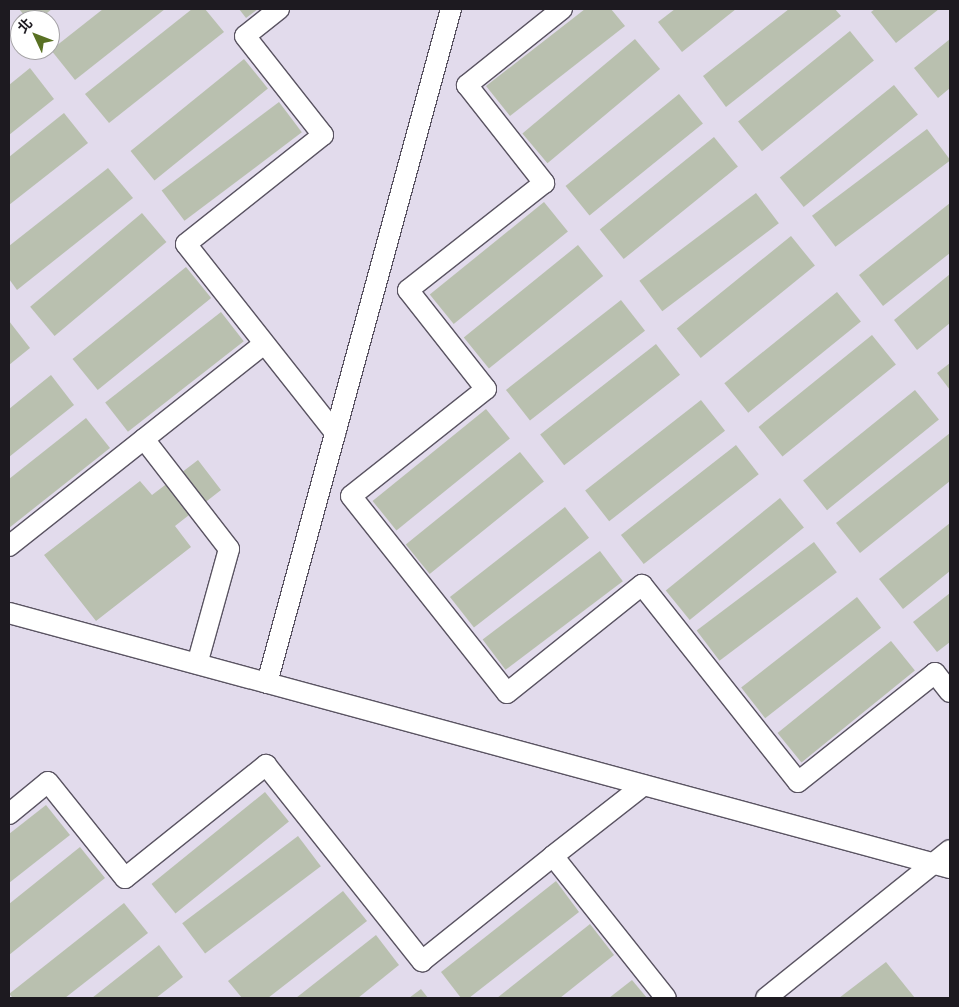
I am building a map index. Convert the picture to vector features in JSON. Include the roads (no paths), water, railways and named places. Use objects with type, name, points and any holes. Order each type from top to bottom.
[{"type":"lane","points":[[279,9],[245,36],[323,135],[186,244],[335,433]]},
{"type":"lane","points":[[267,683],[451,9]]},
{"type":"lane","points":[[351,496],[486,389],[408,290],[544,182],[467,84],[562,9]]},
{"type":"lane","points":[[9,546],[264,344]]},
{"type":"lane","points":[[144,439],[229,549],[196,664]]},
{"type":"lane","points":[[319,490],[351,496],[506,693],[642,585],[798,782],[935,673],[950,692]]},
{"type":"lane","points":[[9,615],[942,866]]},
{"type":"lane","points":[[9,814],[48,782],[125,878],[266,765],[422,961],[644,785]]},
{"type":"lane","points":[[766,998],[942,866],[950,850]]},
{"type":"lane","points":[[553,856],[666,998]]}]
